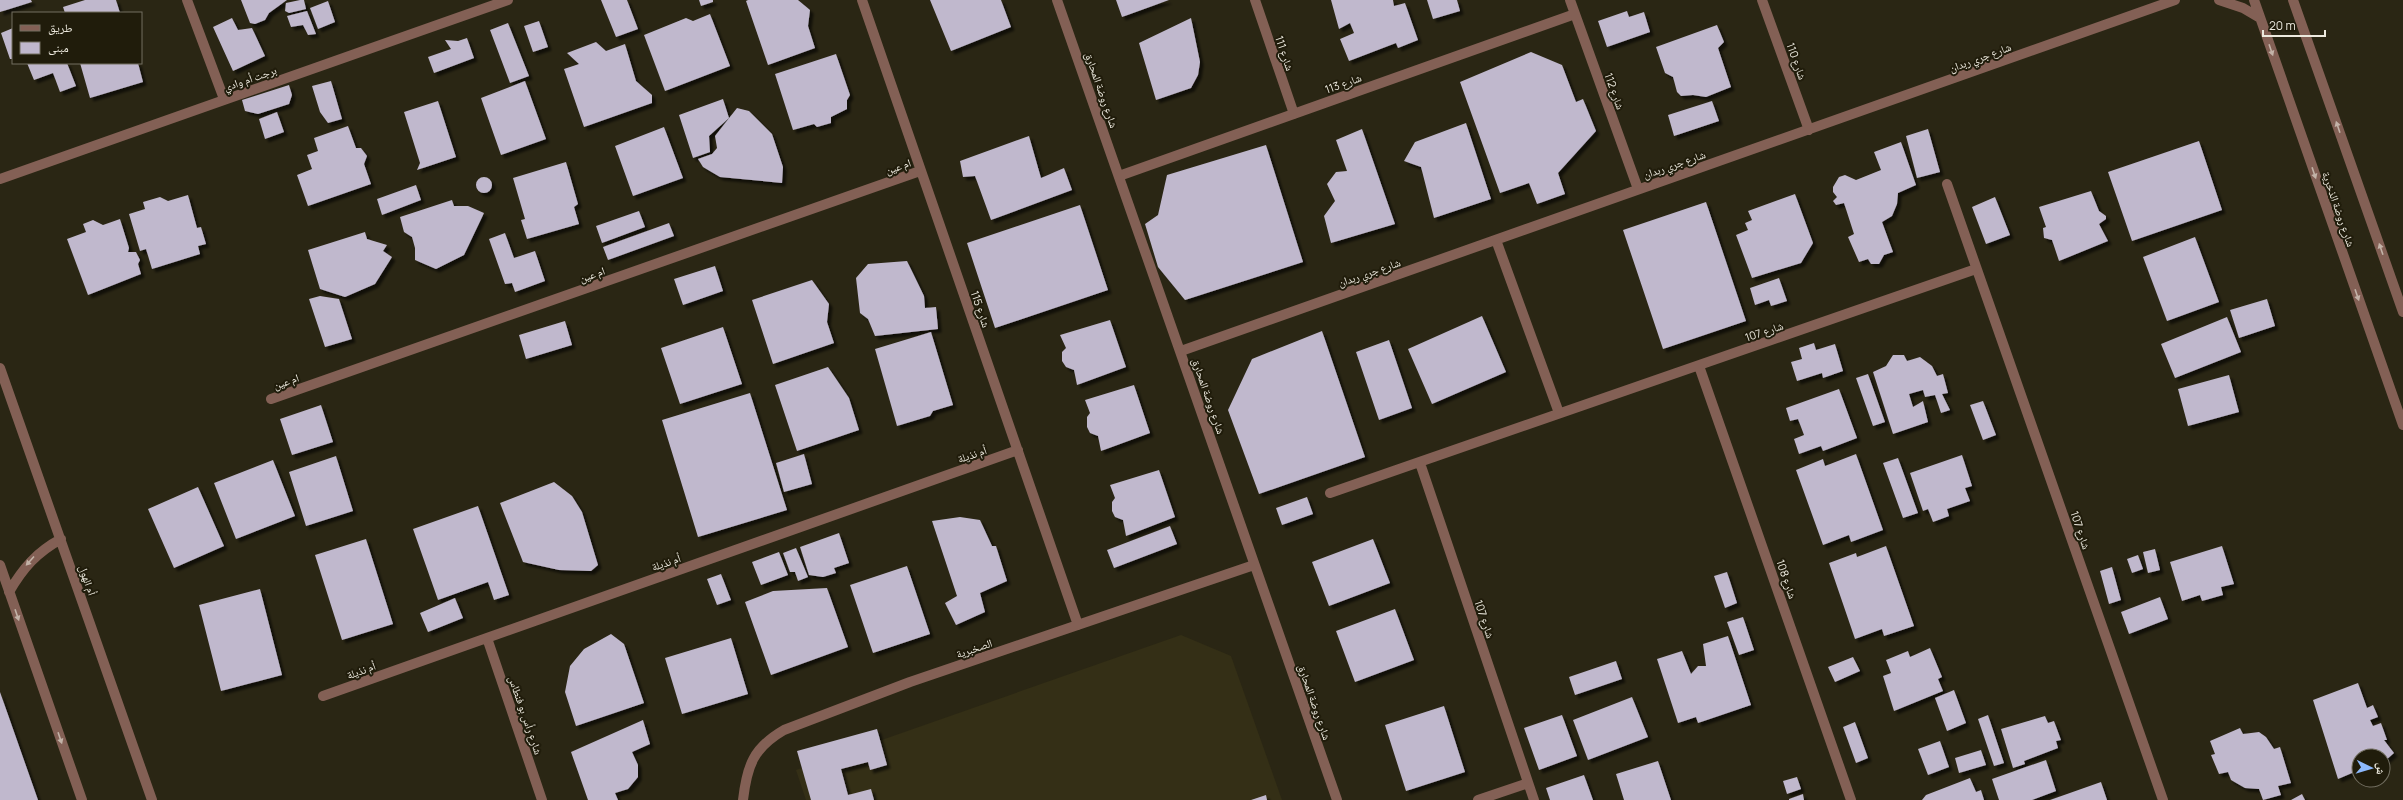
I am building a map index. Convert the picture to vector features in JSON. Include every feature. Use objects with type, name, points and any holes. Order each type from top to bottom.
[{"type":"street","points":[[187,0],[224,100]]},
{"type":"street","name":"برجت أم وادي","points":[[0,179],[508,0]]},
{"type":"street","name":"شارع 115","points":[[862,0],[1078,625]]},
{"type":"street","name":"شارع روضة المحارق","points":[[1057,0],[1337,800]]},
{"type":"street","name":"شارع 111","points":[[1255,0],[1294,114]]},
{"type":"street","name":"شارع 112","points":[[1570,0],[1638,189]]},
{"type":"street","name":"شارع 110","points":[[1762,0],[1809,130]]},
{"type":"street","name":"شارع جري ربدان","points":[[1181,351],[2175,0]]},
{"type":"street","points":[[2219,0],[2243,8],[2260,18]]},
{"type":"street","name":"شارع روضة الذخرية","points":[[2254,0],[2403,425]]},
{"type":"street","points":[[2293,0],[2403,312]]},
{"type":"street","name":"شارع 113","points":[[1119,176],[1575,14]]},
{"type":"street","name":"ام عين","points":[[271,399],[920,171]]},
{"type":"street","name":"شارع 107","points":[[1947,184],[2163,800]]},
{"type":"street","points":[[1496,240],[1559,413]]},
{"type":"street","name":"شارع 107","points":[[1330,493],[1976,269]]},
{"type":"street","name":"شارع 108","points":[[1699,366],[1851,800]]},
{"type":"street","name":"أم الهول","points":[[0,368],[152,800]]},
{"type":"street","name":"أم نذيلة","points":[[324,696],[1018,450]]},
{"type":"street","name":"شارع 107","points":[[1420,463],[1534,800]]},
{"type":"street","points":[[9,592],[21,572],[34,557],[60,539]]},
{"type":"street","name":"الصخبرية","points":[[743,800],[746,776],[754,755],[766,740],[784,730],[910,682],[1254,564]]},
{"type":"street","points":[[0,565],[82,800]]},
{"type":"street","name":"شارع رأس بو فنطاس","points":[[487,638],[542,800]]},
{"type":"street","points":[[1478,800],[1528,783]]},
{"type":"shaded area","points":[[1181,635],[1231,656],[1282,800],[806,800],[796,770]]},
{"type":"building","points":[[0,0],[31,0],[32,2],[0,12]]},
{"type":"building","points":[[85,0],[116,0],[120,12],[65,12],[63,7]]},
{"type":"building","points":[[241,0],[287,0],[269,13],[265,20],[255,24],[250,23]]},
{"type":"building","points":[[304,0],[306,9],[289,13],[285,11],[286,3]]},
{"type":"building","points":[[601,0],[627,0],[638,29],[616,37]]},
{"type":"building","points":[[699,0],[713,0],[713,2],[701,6]]},
{"type":"building","points":[[798,0],[810,10],[808,26],[815,48],[768,65],[746,1]]},
{"type":"building","points":[[930,0],[1001,0],[1011,27],[951,51]]},
{"type":"building","points":[[1116,0],[1169,0],[1122,17]]},
{"type":"building","points":[[1331,0],[1393,0],[1394,6],[1405,3],[1418,40],[1398,48],[1396,43],[1349,61],[1340,39],[1354,33],[1350,23],[1339,29]]},
{"type":"building","points":[[1427,0],[1457,0],[1460,11],[1433,19]]},
{"type":"building","points":[[328,1],[335,22],[318,29],[310,8]]},
{"type":"building","points":[[307,11],[316,34],[308,35],[303,25],[291,27],[287,16]]},
{"type":"building","points":[[1627,11],[1629,17],[1644,12],[1650,32],[1607,47],[1598,21]]},
{"type":"building","points":[[710,14],[730,66],[665,91],[644,35],[686,18],[693,21]]},
{"type":"building","points":[[232,18],[238,30],[252,28],[265,56],[233,71],[213,27]]},
{"type":"building","points":[[1191,18],[1200,62],[1198,75],[1191,88],[1156,100],[1139,43]]},
{"type":"building","points":[[539,21],[548,47],[533,52],[524,26]]},
{"type":"building","points":[[508,23],[529,76],[510,83],[490,30]]},
{"type":"building","points":[[1717,25],[1724,42],[1718,48],[1731,87],[1706,97],[1693,95],[1681,96],[1677,92],[1673,77],[1665,73],[1656,47]]},
{"type":"building","points":[[12,28],[12,59],[10,59],[1,33]]},
{"type":"building","points":[[467,38],[474,58],[434,73],[428,57],[451,49],[445,40],[458,41]]},
{"type":"building","points":[[596,42],[606,51],[625,44],[636,81],[652,95],[652,103],[584,127],[564,69],[579,64],[567,53]]},
{"type":"building","points":[[1531,52],[1562,65],[1576,102],[1583,99],[1596,131],[1558,173],[1565,194],[1537,204],[1529,183],[1500,193],[1460,82]]},
{"type":"building","points":[[836,54],[850,95],[847,100],[847,109],[831,117],[831,123],[817,127],[814,124],[793,130],[775,74]]},
{"type":"building","points":[[27,64],[67,64],[76,86],[60,92],[53,73],[34,80]]},
{"type":"building","points":[[80,64],[138,64],[143,82],[90,98]]},
{"type":"building","points":[[331,81],[342,119],[328,123],[320,112],[312,86]]},
{"type":"building","points":[[525,81],[546,139],[501,155],[481,98]]},
{"type":"building","points":[[289,85],[292,95],[289,104],[258,114],[245,111],[242,100]]},
{"type":"building","points":[[723,99],[729,118],[709,136],[710,152],[693,158],[679,115]]},
{"type":"building","points":[[438,101],[456,157],[417,170],[420,163],[404,112]]},
{"type":"building","points":[[1712,101],[1719,121],[1674,136],[1668,115]]},
{"type":"building","points":[[737,108],[749,111],[772,134],[783,167],[782,183],[720,177],[703,167],[698,159],[712,154],[717,148],[715,136]]},
{"type":"building","points":[[277,112],[284,132],[265,139],[259,119]]},
{"type":"building","points":[[1466,123],[1491,199],[1434,218],[1421,167],[1404,161],[1415,142]]},
{"type":"building","points":[[348,126],[356,148],[361,148],[367,156],[364,164],[371,184],[308,206],[297,175],[312,169],[307,155],[318,151],[314,138]]},
{"type":"building","points":[[664,127],[683,178],[633,196],[615,146]]},
{"type":"building","points":[[1362,129],[1395,224],[1331,243],[1324,216],[1335,201],[1327,184],[1336,172],[1347,171],[1336,140]]},
{"type":"building","points":[[1928,129],[1940,172],[1917,178],[1906,136]]},
{"type":"building","points":[[1029,136],[1041,178],[1064,168],[1072,190],[991,220],[975,176],[963,177],[960,161]]},
{"type":"building","points":[[2199,141],[2222,210],[2132,241],[2108,172]]},
{"type":"building","points":[[1901,142],[1916,185],[1898,193],[1897,204],[1892,216],[1882,222],[1893,252],[1884,255],[1879,264],[1871,264],[1868,259],[1859,262],[1848,237],[1854,234],[1844,203],[1836,205],[1833,201],[1837,197],[1833,192],[1833,187],[1839,177],[1845,175],[1856,180],[1881,170],[1874,152]]},
{"type":"building","points":[[1266,145],[1303,262],[1185,300],[1158,267],[1145,224],[1158,215],[1167,175]]},
{"type":"building","points":[[566,162],[578,204],[574,207],[579,224],[527,239],[521,220],[525,219],[513,178]]},
{"type":"building","points":[[481,177],[487,177],[492,182],[490,191],[487,193],[481,193],[476,188],[476,182]]},
{"type":"building","points":[[416,185],[421,200],[382,215],[377,199]]},
{"type":"building","points":[[2091,191],[2099,211],[2106,216],[2106,219],[2099,224],[2108,241],[2059,261],[2052,240],[2044,238],[2043,228],[2046,227],[2039,207]]},
{"type":"building","points":[[1795,194],[1813,243],[1801,263],[1752,278],[1736,235],[1748,230],[1745,223],[1752,220],[1748,211]]},
{"type":"building","points":[[188,195],[197,228],[201,227],[206,244],[198,246],[200,254],[152,269],[146,249],[140,251],[129,214],[145,209],[143,202],[160,197],[168,201]]},
{"type":"building","points":[[1995,197],[2010,235],[1986,244],[1972,207]]},
{"type":"building","points":[[452,200],[454,206],[468,206],[484,213],[464,255],[436,269],[415,260],[415,248],[412,237],[404,232],[400,217]]},
{"type":"building","points":[[1706,202],[1746,321],[1663,349],[1623,230]]},
{"type":"building","points":[[1080,205],[1108,290],[995,328],[967,243]]},
{"type":"building","points":[[639,211],[645,227],[602,243],[596,226]]},
{"type":"building","points":[[120,219],[129,248],[128,252],[136,252],[140,260],[138,264],[141,274],[88,295],[67,239],[86,232],[83,224],[93,220],[103,225]]},
{"type":"building","points":[[669,223],[674,236],[608,260],[603,247]]},
{"type":"building","points":[[365,232],[367,239],[387,245],[383,251],[392,257],[375,284],[345,297],[320,289],[308,250]]},
{"type":"building","points":[[505,233],[514,258],[535,251],[545,281],[515,292],[512,283],[505,284],[489,239]]},
{"type":"building","points":[[2195,237],[2219,302],[2167,321],[2143,257]]},
{"type":"building","points":[[907,261],[924,296],[925,308],[936,307],[938,329],[875,336],[868,319],[860,313],[856,278],[868,264]]},
{"type":"building","points":[[715,266],[723,291],[683,305],[674,279]]},
{"type":"building","points":[[1779,278],[1787,301],[1771,306],[1769,300],[1755,305],[1750,288]]},
{"type":"building","points":[[812,280],[829,304],[827,322],[834,343],[773,364],[752,300]]},
{"type":"building","points":[[320,296],[339,299],[352,339],[325,347],[309,299]]},
{"type":"building","points":[[2267,299],[2275,326],[2239,338],[2230,310]]},
{"type":"building","points":[[1482,316],[1506,372],[1432,404],[1408,349]]},
{"type":"building","points":[[2227,317],[2241,352],[2175,378],[2161,344]]},
{"type":"building","points":[[1110,320],[1126,367],[1077,385],[1074,370],[1066,367],[1062,361],[1062,352],[1066,348],[1060,335]]},
{"type":"building","points":[[565,321],[572,345],[526,359],[519,335]]},
{"type":"building","points":[[723,327],[742,384],[680,404],[661,348]]},
{"type":"building","points":[[1322,331],[1365,457],[1259,494],[1228,410],[1252,359]]},
{"type":"building","points":[[931,332],[953,405],[933,411],[930,416],[897,426],[875,349]]},
{"type":"building","points":[[1389,340],[1412,408],[1379,420],[1356,352]]},
{"type":"building","points":[[1814,343],[1816,350],[1835,344],[1843,371],[1823,378],[1822,373],[1797,381],[1791,362],[1802,359],[1799,348]]},
{"type":"building","points":[[1893,355],[1904,355],[1907,361],[1920,357],[1932,366],[1937,376],[1943,374],[1948,393],[1942,394],[1950,410],[1941,413],[1935,395],[1925,397],[1923,390],[1909,394],[1913,407],[1923,401],[1928,422],[1893,434],[1873,372],[1886,366]]},
{"type":"building","points":[[828,367],[849,398],[859,430],[797,451],[775,385]]},
{"type":"building","points":[[1868,374],[1885,422],[1873,426],[1856,378]]},
{"type":"building","points":[[2229,375],[2239,412],[2188,426],[2178,389]]},
{"type":"building","points":[[1134,385],[1150,433],[1101,451],[1098,436],[1090,433],[1087,427],[1087,417],[1090,413],[1085,400]]},
{"type":"building","points":[[1839,389],[1857,438],[1823,451],[1821,446],[1799,454],[1794,439],[1804,435],[1798,419],[1790,421],[1786,408]]},
{"type":"building","points":[[750,393],[787,510],[698,537],[662,420]]},
{"type":"building","points":[[1983,401],[1996,435],[1983,440],[1970,405]]},
{"type":"building","points":[[321,405],[333,442],[292,455],[280,419]]},
{"type":"building","points":[[804,454],[812,484],[784,492],[776,463]]},
{"type":"building","points":[[1856,454],[1883,530],[1851,542],[1849,535],[1823,545],[1796,470],[1823,459],[1825,466]]},
{"type":"building","points":[[1962,455],[1972,486],[1965,488],[1970,501],[1947,509],[1949,516],[1933,522],[1928,509],[1923,511],[1910,473]]},
{"type":"building","points":[[336,456],[353,511],[306,526],[289,472]]},
{"type":"building","points":[[1898,458],[1918,513],[1903,518],[1883,463]]},
{"type":"building","points":[[273,460],[295,516],[236,539],[214,483]]},
{"type":"building","points":[[1159,470],[1175,517],[1126,536],[1123,520],[1115,517],[1112,511],[1112,502],[1115,498],[1110,485]]},
{"type":"building","points":[[554,482],[572,496],[582,512],[598,565],[591,571],[559,570],[523,562],[500,503]]},
{"type":"building","points":[[198,487],[224,546],[174,568],[148,509]]},
{"type":"building","points":[[1307,497],[1313,514],[1282,525],[1276,508]]},
{"type":"building","points":[[478,506],[509,595],[494,600],[488,582],[438,600],[413,529]]},
{"type":"building","points":[[960,517],[980,520],[992,546],[996,546],[1007,581],[980,593],[985,612],[956,625],[945,603],[957,596],[932,521]]},
{"type":"building","points":[[1170,526],[1177,544],[1114,568],[1107,550]]},
{"type":"building","points":[[839,533],[849,563],[834,568],[836,573],[823,577],[809,575],[800,547]]},
{"type":"building","points":[[366,539],[393,624],[342,640],[315,555]]},
{"type":"building","points":[[1373,539],[1390,583],[1329,606],[1312,562]]},
{"type":"building","points":[[1886,546],[1914,626],[1884,636],[1882,629],[1855,639],[1829,563],[1856,553],[1857,557]]},
{"type":"building","points":[[2222,546],[2234,584],[2221,587],[2223,595],[2202,601],[2200,595],[2182,601],[2170,562]]},
{"type":"building","points":[[796,548],[808,577],[798,581],[795,572],[790,572],[783,553]]},
{"type":"building","points":[[2155,549],[2160,570],[2148,573],[2143,552]]},
{"type":"building","points":[[779,552],[788,575],[761,585],[752,562]]},
{"type":"building","points":[[2138,555],[2143,569],[2132,573],[2127,559]]},
{"type":"building","points":[[907,566],[930,634],[873,653],[850,585]]},
{"type":"building","points":[[2112,567],[2121,600],[2109,604],[2100,571]]},
{"type":"building","points":[[1727,572],[1737,603],[1725,608],[1714,576]]},
{"type":"building","points":[[721,574],[731,600],[717,605],[707,579]]},
{"type":"building","points":[[827,588],[848,647],[771,675],[745,602],[773,591]]},
{"type":"building","points":[[260,589],[282,675],[221,691],[199,605]]},
{"type":"building","points":[[2160,597],[2168,619],[2129,634],[2121,612]]},
{"type":"building","points":[[455,598],[463,618],[428,632],[420,613]]},
{"type":"building","points":[[1395,609],[1414,660],[1355,682],[1336,631]]},
{"type":"building","points":[[1743,617],[1754,650],[1739,655],[1727,622]]},
{"type":"building","points":[[611,634],[624,644],[644,703],[576,726],[565,692],[570,666],[584,649]]},
{"type":"building","points":[[1728,636],[1751,705],[1698,723],[1696,717],[1678,723],[1657,659],[1682,651],[1691,674],[1698,666],[1706,666],[1703,644]]},
{"type":"building","points":[[731,638],[748,694],[682,714],[665,658]]},
{"type":"building","points":[[1930,648],[1942,677],[1938,679],[1943,691],[1894,711],[1883,676],[1891,673],[1886,660],[1908,651],[1910,657]]},
{"type":"building","points":[[1853,657],[1860,671],[1835,682],[1828,667]]},
{"type":"building","points":[[1616,661],[1622,679],[1575,695],[1569,677]]},
{"type":"building","points":[[2358,683],[2367,708],[2373,705],[2378,717],[2370,720],[2373,726],[2381,723],[2387,740],[2384,740],[2390,748],[2351,748],[2351,773],[2338,779],[2313,700]]},
{"type":"building","points":[[1954,690],[1966,723],[1947,731],[1935,698]]},
{"type":"building","points":[[0,692],[38,800],[0,800]]},
{"type":"building","points":[[1632,697],[1648,737],[1588,760],[1573,720]]},
{"type":"building","points":[[1444,706],[1465,772],[1406,791],[1385,725]]},
{"type":"building","points":[[1562,715],[1577,756],[1539,770],[1524,728]]},
{"type":"building","points":[[1988,715],[2004,763],[1994,766],[1978,719]]},
{"type":"building","points":[[2045,716],[2048,723],[2054,721],[2061,740],[2056,741],[2058,748],[2024,761],[2025,764],[2013,768],[2001,729]]},
{"type":"building","points":[[643,720],[650,744],[632,752],[638,765],[638,777],[628,789],[615,793],[618,800],[588,800],[571,752]]},
{"type":"building","points":[[1855,722],[1868,758],[1856,763],[1843,727]]},
{"type":"building","points":[[2240,728],[2243,734],[2259,732],[2266,737],[2274,749],[2280,747],[2291,783],[2278,786],[2281,795],[2263,800],[2259,789],[2245,788],[2231,780],[2228,772],[2219,774],[2211,755],[2215,754],[2210,741]]},
{"type":"building","points":[[877,729],[887,765],[870,770],[868,762],[841,769],[848,795],[871,789],[874,800],[811,800],[797,751]]},
{"type":"building","points":[[1940,741],[1949,767],[1928,775],[1918,749]]},
{"type":"building","points":[[1981,750],[1986,765],[1959,773],[1955,758]]},
{"type":"building","points":[[2046,760],[2056,791],[2032,800],[1999,800],[1992,779]]},
{"type":"building","points":[[1658,761],[1671,800],[1624,800],[1616,774]]},
{"type":"building","points":[[1584,775],[1593,800],[1550,800],[1546,788]]},
{"type":"building","points":[[1797,777],[1801,789],[1787,794],[1783,781]]},
{"type":"building","points":[[1970,778],[1976,792],[1981,790],[1984,800],[1922,800],[1926,795]]},
{"type":"building","points":[[2101,782],[2107,800],[2050,800]]},
{"type":"building","points":[[1803,794],[1804,800],[1789,800],[1789,799]]},
{"type":"building","points":[[2302,794],[2305,800],[2291,800]]},
{"type":"building","points":[[1266,795],[1267,800],[1251,800]]}]
